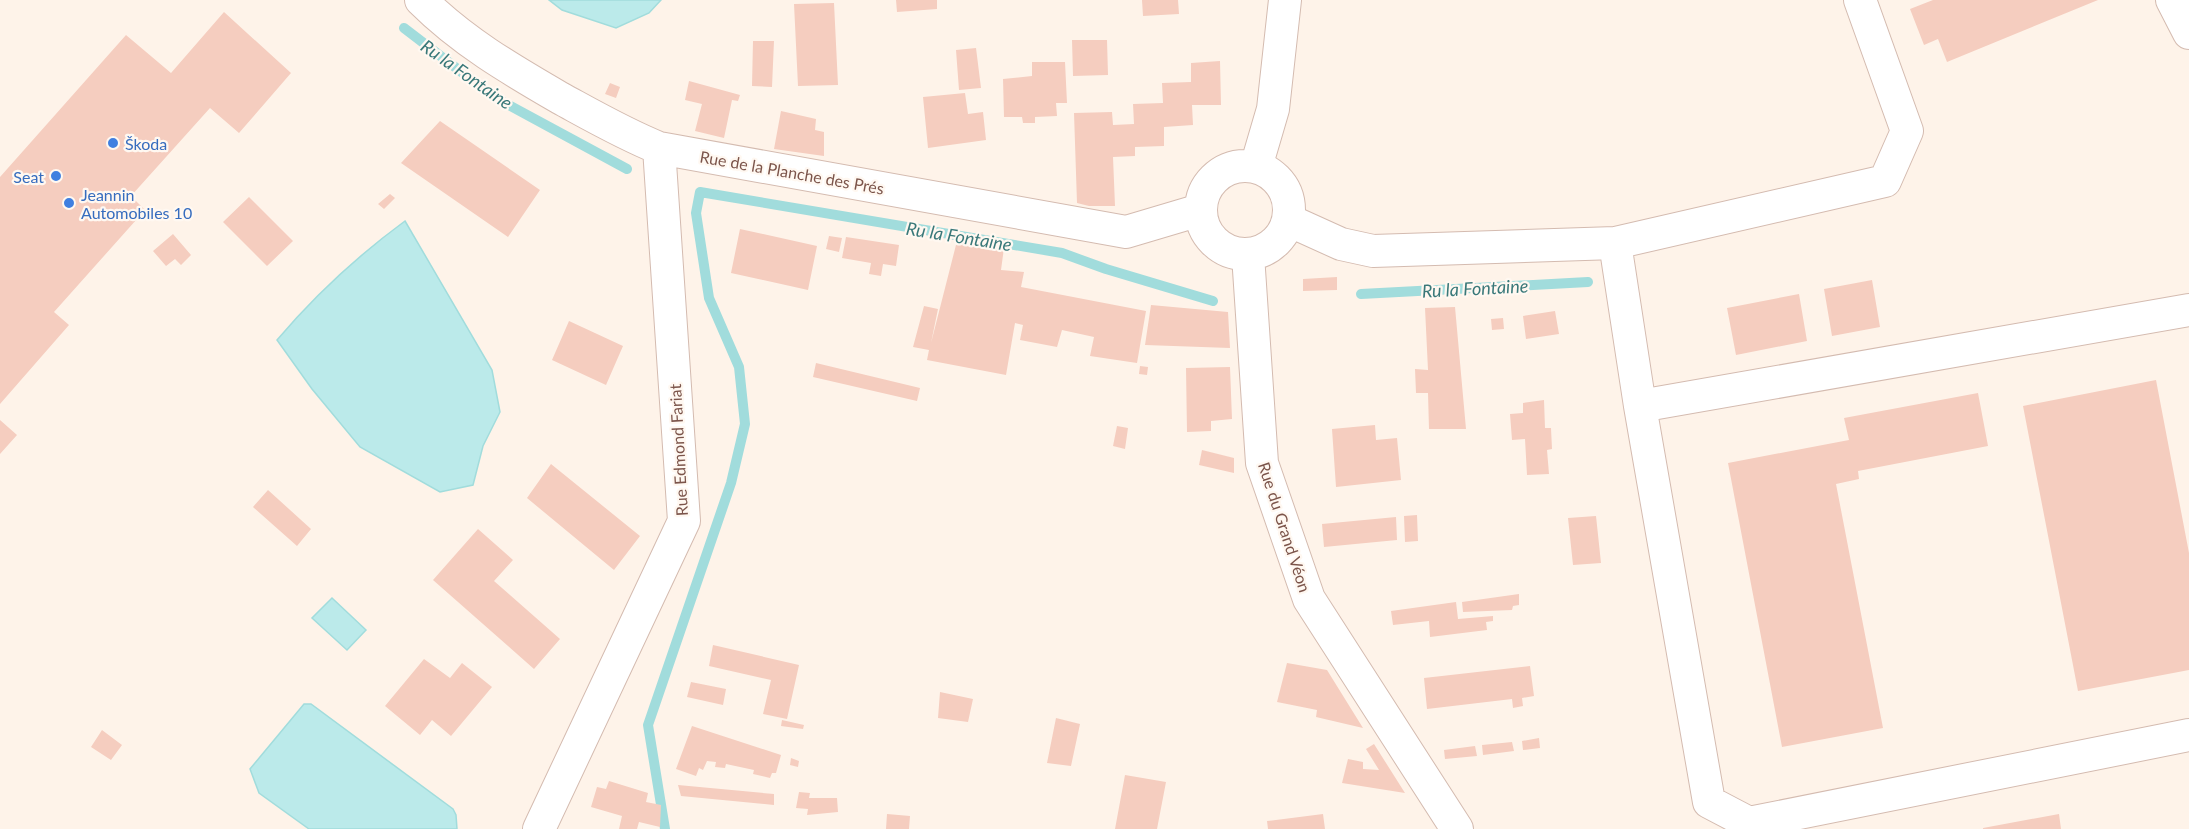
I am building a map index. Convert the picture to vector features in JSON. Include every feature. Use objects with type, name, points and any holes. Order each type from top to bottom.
[{"type":"street","name":"Rue de la Planche des Prés","points":[[421,0],[446,24],[504,66],[626,135],[659,148],[1126,232],[1200,210]]},
{"type":"street","points":[[1256,167],[1273,109],[1285,0]]},
{"type":"street","points":[[1288,220],[1341,244],[1373,251],[1615,243],[1885,181],[1906,131],[1860,0]]},
{"type":"street","points":[[2172,0],[2189,33]]},
{"type":"street","name":"Rue Edmond Fariat","points":[[539,829],[684,521],[659,148]]},
{"type":"street","points":[[1243,165],[1256,167],[1269,172],[1283,187],[1290,206],[1288,220],[1283,233],[1274,244],[1248,255],[1233,253],[1215,242],[1203,225],[1200,210],[1202,197],[1217,175],[1243,165]]},
{"type":"street","points":[[1615,243],[1640,406],[1709,802],[1749,823],[2189,735]]},
{"type":"street","name":"Rue du Grand Véon","points":[[1248,255],[1262,463],[1309,599],[1457,829]]},
{"type":"street","points":[[1640,406],[2189,310]]},
{"type":"water","points":[[549,0],[661,0],[649,13],[616,28],[562,10]]},
{"type":"water","points":[[405,221],[492,370],[500,412],[483,446],[473,485],[440,492],[360,447],[312,389],[277,340],[337,277]]},
{"type":"water","points":[[332,598],[366,630],[347,650],[312,618]]},
{"type":"water","points":[[304,704],[311,704],[453,809],[457,829],[309,829],[259,793],[250,769]]},
{"type":"building","points":[[896,0],[937,0],[937,9],[897,12]]},
{"type":"building","points":[[1142,0],[1178,0],[1179,14],[1143,16]]},
{"type":"building","points":[[1933,0],[2098,0],[1947,62],[1938,39],[1924,45],[1910,9]]},
{"type":"building","points":[[834,3],[838,85],[798,86],[794,4]]},
{"type":"building","name":"Jeannin Automobiles 10","points":[[224,12],[291,73],[239,133],[210,108],[131,196],[145,210],[54,312],[69,325],[0,404],[0,177],[126,35],[171,73]]},
{"type":"building","points":[[1072,40],[1107,40],[1108,75],[1073,76]]},
{"type":"building","points":[[753,41],[774,41],[772,87],[752,86]]},
{"type":"building","points":[[976,48],[981,88],[959,90],[956,50]]},
{"type":"building","points":[[1220,61],[1221,105],[1192,105],[1193,125],[1164,127],[1164,146],[1135,147],[1135,156],[1113,157],[1115,206],[1089,206],[1077,203],[1074,113],[1112,112],[1113,125],[1134,124],[1133,104],[1163,103],[1162,83],[1191,82],[1191,63]]},
{"type":"building","points":[[1032,62],[1065,62],[1067,103],[1056,103],[1057,116],[1035,117],[1035,123],[1023,123],[1022,117],[1004,117],[1003,79],[1032,76]]},
{"type":"building","points":[[689,81],[740,95],[738,101],[732,100],[724,138],[695,131],[702,104],[685,100]]},
{"type":"building","points":[[610,83],[620,87],[616,98],[605,94]]},
{"type":"building","points":[[965,93],[968,114],[983,112],[986,140],[928,148],[923,97]]},
{"type":"building","points":[[781,111],[816,119],[815,130],[824,132],[824,156],[774,149]]},
{"type":"building","points":[[440,121],[540,190],[508,237],[401,163]]},
{"type":"building","points":[[390,194],[395,198],[384,209],[378,204]]},
{"type":"building","points":[[249,197],[293,241],[267,266],[223,222]]},
{"type":"building","points":[[740,229],[817,246],[808,290],[731,273]]},
{"type":"building","points":[[173,234],[191,255],[181,265],[175,259],[166,266],[153,251]]},
{"type":"building","points":[[829,236],[842,238],[839,252],[826,249]]},
{"type":"building","points":[[846,237],[899,245],[896,266],[883,264],[881,276],[869,274],[871,263],[842,258]]},
{"type":"building","points":[[957,241],[1004,248],[1001,270],[1024,272],[1021,287],[1146,311],[1137,363],[1090,356],[1094,337],[1062,330],[1057,347],[1020,340],[1023,325],[1015,323],[1006,375],[927,360],[929,350],[913,347],[924,306],[938,309],[931,343]]},
{"type":"building","points":[[1337,277],[1337,290],[1303,291],[1303,279]]},
{"type":"building","points":[[1872,280],[1880,327],[1832,336],[1824,289]]},
{"type":"building","points":[[1799,294],[1807,341],[1736,355],[1727,308]]},
{"type":"building","points":[[1151,305],[1228,312],[1230,348],[1145,345]]},
{"type":"building","points":[[1455,307],[1466,429],[1429,429],[1428,393],[1416,393],[1415,369],[1428,370],[1425,308]]},
{"type":"building","points":[[1555,311],[1559,334],[1526,339],[1523,316]]},
{"type":"building","points":[[1503,318],[1504,329],[1492,330],[1491,319]]},
{"type":"building","points":[[569,321],[623,346],[606,385],[552,360]]},
{"type":"building","points":[[816,363],[920,388],[917,401],[813,377]]},
{"type":"building","points":[[1140,366],[1148,367],[1147,375],[1139,374]]},
{"type":"building","points":[[1230,367],[1232,419],[1211,421],[1211,431],[1187,432],[1186,368]]},
{"type":"building","points":[[2156,380],[2189,553],[2189,670],[2078,691],[2023,406]]},
{"type":"building","points":[[1978,393],[1988,446],[1858,471],[1859,479],[1836,484],[1883,728],[1782,747],[1728,463],[1849,440],[1844,418]]},
{"type":"building","points":[[1544,400],[1545,428],[1551,428],[1552,449],[1547,450],[1549,474],[1527,475],[1525,439],[1512,440],[1510,414],[1523,413],[1523,403]]},
{"type":"building","points":[[0,420],[17,435],[0,454]]},
{"type":"building","points":[[1375,425],[1376,440],[1397,438],[1401,480],[1336,487],[1332,429]]},
{"type":"building","points":[[1117,426],[1128,428],[1125,449],[1113,446]]},
{"type":"building","points":[[1202,450],[1234,458],[1234,473],[1199,465]]},
{"type":"building","points":[[551,464],[640,536],[614,570],[527,498]]},
{"type":"building","points":[[268,490],[311,529],[297,546],[253,507]]},
{"type":"building","points":[[1417,515],[1418,541],[1405,542],[1404,516]]},
{"type":"building","points":[[1596,516],[1601,563],[1573,565],[1568,518]]},
{"type":"building","points":[[1396,517],[1397,540],[1324,547],[1322,524]]},
{"type":"building","points":[[478,529],[513,560],[494,581],[560,639],[534,669],[433,580]]},
{"type":"building","points":[[1519,594],[1519,605],[1513,606],[1512,610],[1463,612],[1462,602]]},
{"type":"building","points":[[1456,602],[1458,619],[1493,616],[1493,621],[1486,622],[1487,630],[1430,637],[1429,621],[1393,625],[1391,611]]},
{"type":"building","points":[[713,645],[799,665],[787,719],[763,714],[771,680],[709,666]]},
{"type":"building","points":[[424,659],[450,678],[462,663],[492,687],[451,736],[432,720],[420,735],[385,706]]},
{"type":"building","points":[[1287,663],[1327,670],[1363,728],[1316,717],[1317,710],[1277,702]]},
{"type":"building","points":[[1530,666],[1534,696],[1522,698],[1523,706],[1513,708],[1512,699],[1427,709],[1424,678]]},
{"type":"building","points":[[691,682],[726,689],[723,705],[687,697]]},
{"type":"building","points":[[940,692],[973,699],[968,722],[938,718]]},
{"type":"building","points":[[1056,718],[1080,724],[1071,766],[1047,763]]},
{"type":"building","points":[[782,720],[804,725],[803,729],[781,726]]},
{"type":"building","points":[[692,726],[781,755],[776,773],[772,773],[770,778],[753,774],[754,770],[726,764],[725,768],[715,767],[716,762],[707,761],[703,770],[699,768],[696,776],[676,769]]},
{"type":"building","points":[[102,730],[122,745],[111,760],[91,747]]},
{"type":"building","points":[[1539,738],[1540,748],[1523,750],[1522,741]]},
{"type":"building","points":[[1512,742],[1514,751],[1483,755],[1482,745]]},
{"type":"building","points":[[1374,744],[1405,793],[1342,783],[1348,759],[1363,762],[1363,769],[1379,770],[1366,749]]},
{"type":"building","points":[[1475,746],[1477,756],[1445,759],[1444,750]]},
{"type":"building","points":[[791,758],[799,761],[798,767],[790,765]]},
{"type":"building","points":[[1125,775],[1166,782],[1157,829],[1115,829]]},
{"type":"building","points":[[609,781],[648,793],[646,802],[661,805],[660,827],[639,822],[637,829],[619,829],[622,816],[591,807],[597,787],[606,789]]},
{"type":"building","points":[[678,785],[774,794],[774,805],[681,796]]},
{"type":"building","points":[[799,792],[810,793],[809,798],[837,798],[838,812],[807,815],[808,809],[796,808]]},
{"type":"building","points":[[887,814],[910,816],[909,829],[886,829]]},
{"type":"building","points":[[1323,814],[1325,829],[1268,829],[1267,821]]},
{"type":"building","points":[[2059,814],[2061,829],[1983,829],[1983,828]]},
{"type":"waterway","name":"Ru la Fontaine","points":[[404,28],[494,97],[627,169]]},
{"type":"waterway","points":[[665,829],[648,725],[731,483],[745,424],[739,367],[709,298],[696,213],[700,192],[1062,253],[1106,269],[1213,301]]},
{"type":"waterway","name":"Ru la Fontaine","points":[[1361,294],[1588,282]]},
{"type":"place","name":"Škoda","points":[[113,143]]},
{"type":"place","name":"Seat","points":[[56,176]]},
{"type":"place","name":"Jeannin Automobiles 10","points":[[69,203]]}]
